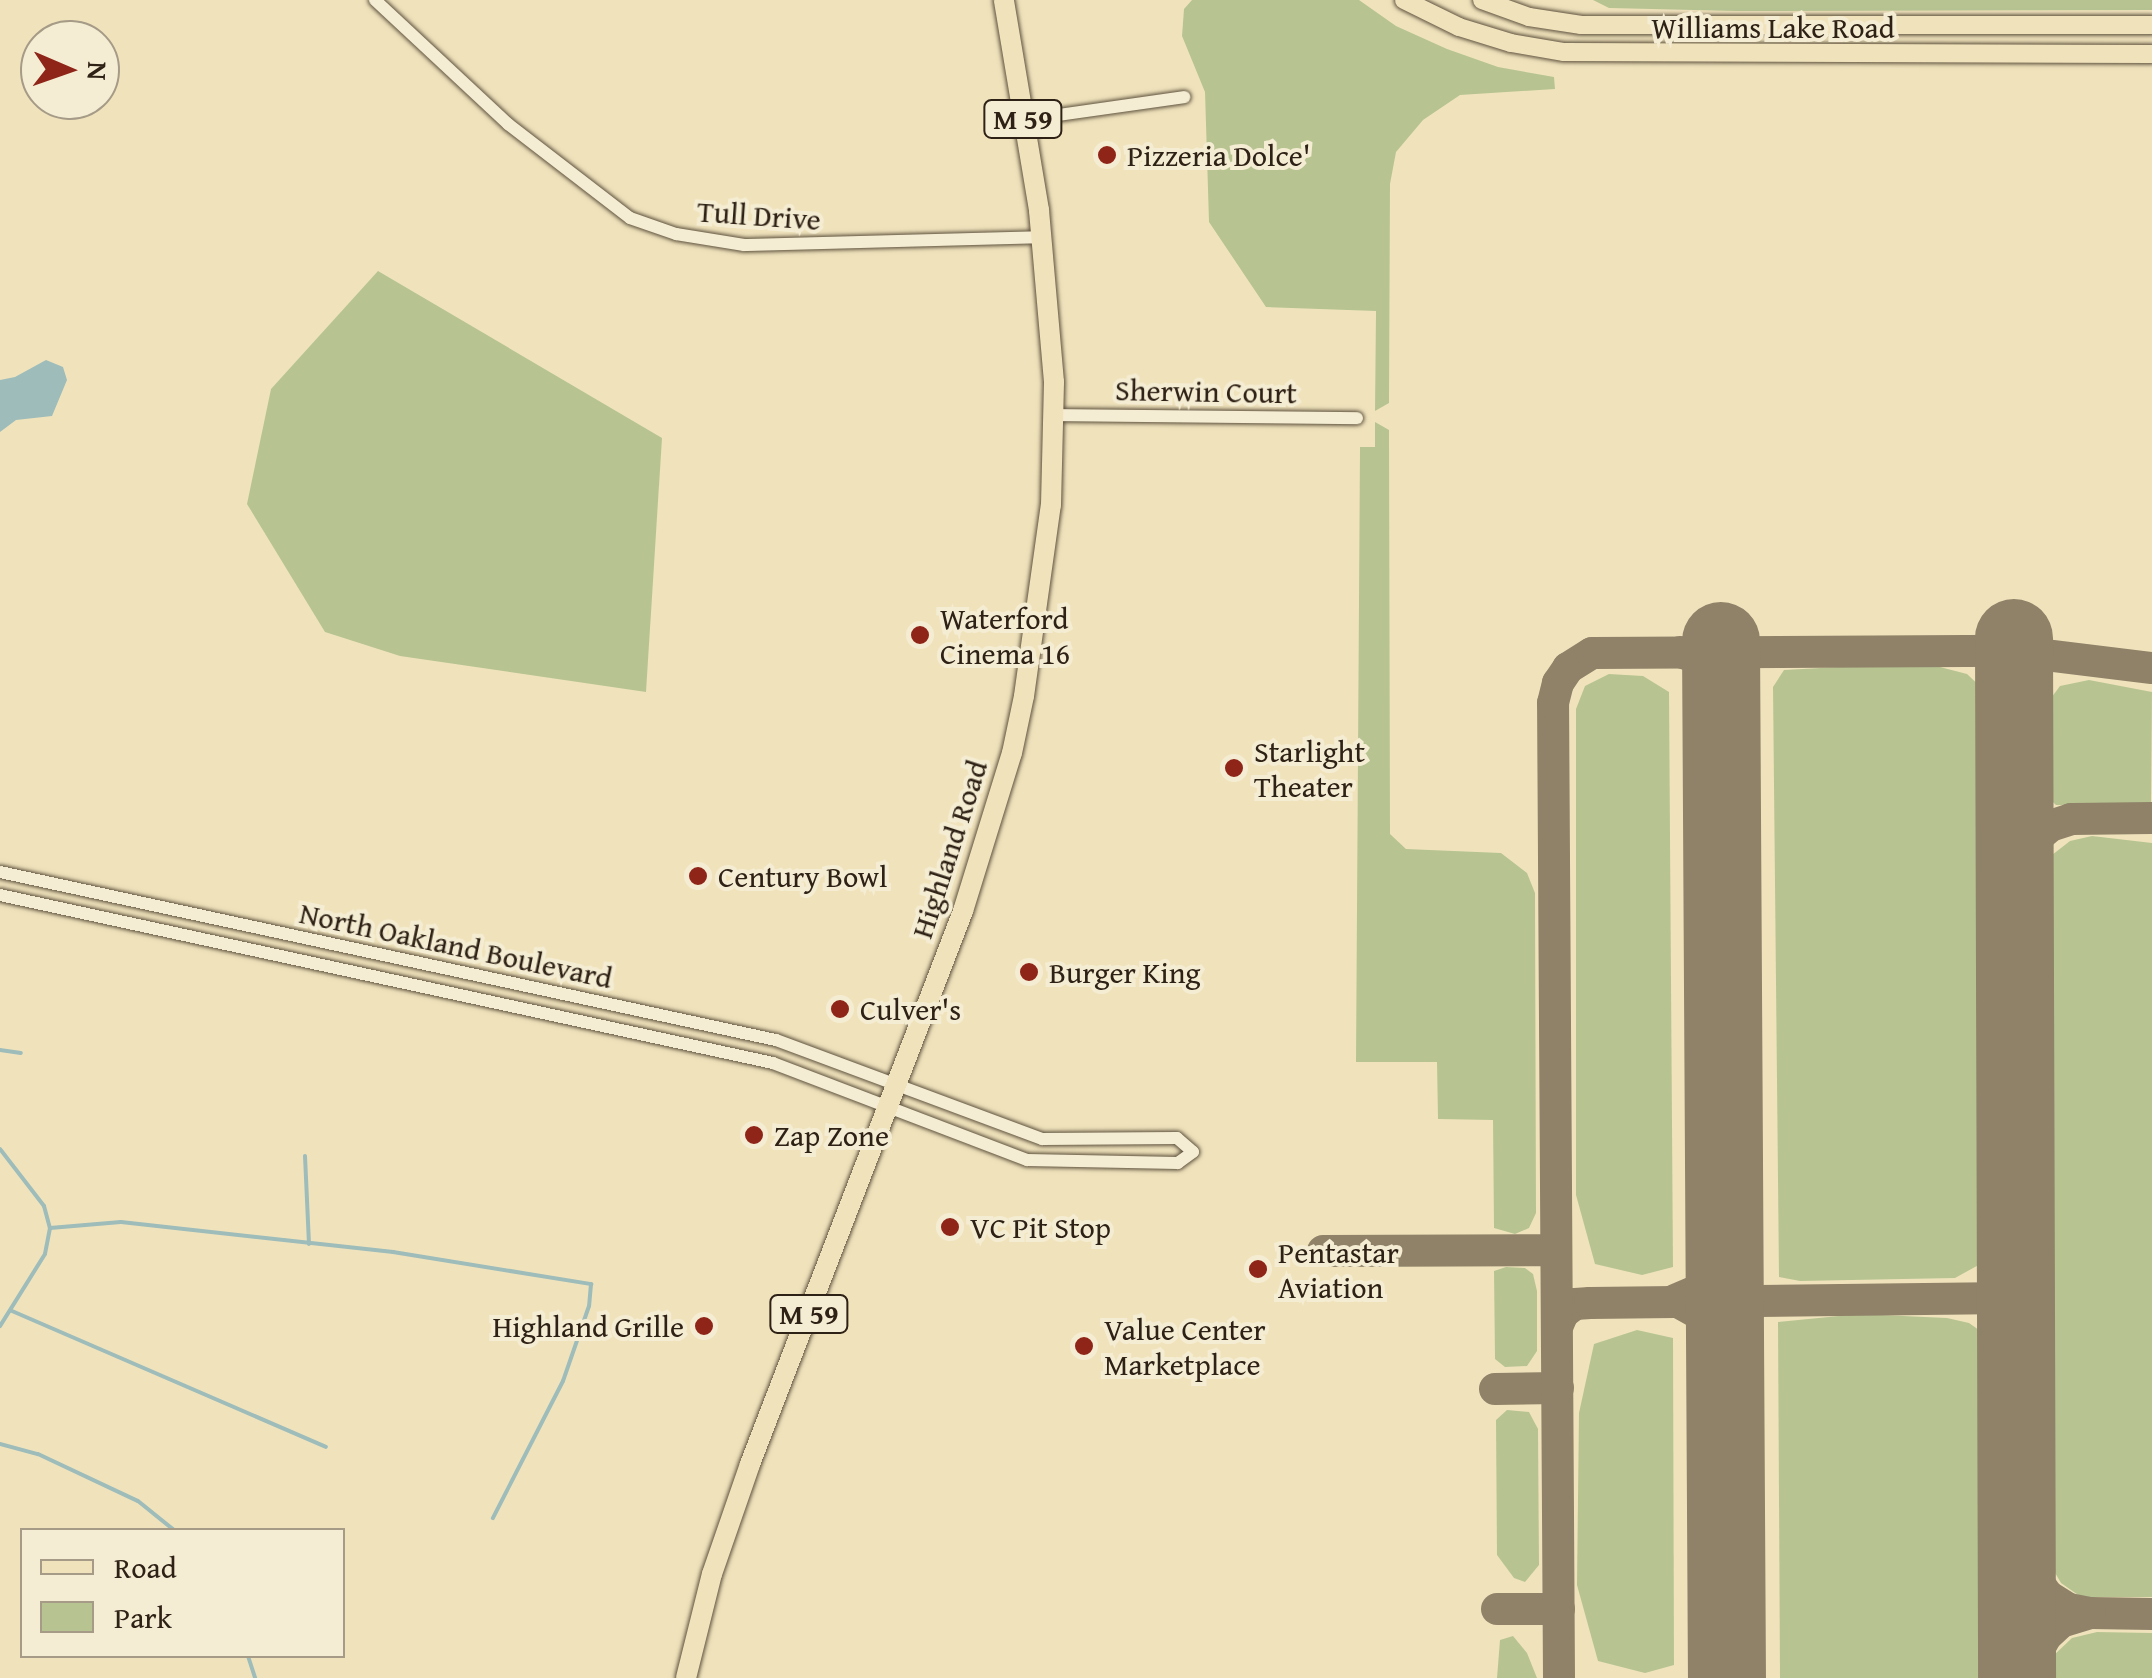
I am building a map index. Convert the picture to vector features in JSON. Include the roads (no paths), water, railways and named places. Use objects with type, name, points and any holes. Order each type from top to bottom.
[{"type":"highway","name":"Highland Road","points":[[686,1678],[733,1511],[964,911],[1012,754],[1043,590],[1054,415],[1042,238],[1004,0]]},
{"type":"main road","name":"Williams Lake Road","points":[[1404,0],[1511,44],[1564,52],[2152,54]]},
{"type":"main road","name":"Williams Lake Road","points":[[1482,0],[1529,16],[1581,25],[2152,25]]},
{"type":"street","name":"Tull Drive","points":[[375,0],[520,134],[630,218],[676,234],[744,245],[1042,238]]},
{"type":"street","points":[[1023,120],[1184,98]]},
{"type":"street","name":"Sherwin Court","points":[[1054,415],[1357,418]]},
{"type":"street","name":"North Oakland Boulevard","points":[[0,872],[763,1037],[1042,1139],[1178,1138],[1193,1152],[1178,1163],[1042,1163],[773,1063],[0,895]]},
{"type":"water","points":[[46,360],[63,367],[67,380],[52,416],[16,420],[0,432],[0,380],[15,377]]},
{"type":"waterway","points":[[0,1050],[21,1053]]},
{"type":"waterway","points":[[0,1149],[44,1206],[50,1228],[45,1254],[0,1326]]},
{"type":"waterway","points":[[305,1156],[309,1244]]},
{"type":"waterway","points":[[50,1228],[121,1222],[393,1252],[591,1284],[589,1306],[563,1381],[493,1518]]},
{"type":"waterway","points":[[12,1311],[326,1447]]},
{"type":"waterway","points":[[0,1444],[38,1454],[138,1501],[172,1528]]},
{"type":"waterway","points":[[249,1658],[255,1678]]},
{"type":"place","name":"Pizzeria Dolce'","points":[[1107,155]]},
{"type":"place","name":"Waterford Cinema 16","points":[[920,635]]},
{"type":"place","name":"Starlight Theater","points":[[1234,768]]},
{"type":"place","name":"Century Bowl","points":[[698,876]]},
{"type":"place","name":"Burger King","points":[[1029,972]]},
{"type":"place","name":"Culver's","points":[[840,1009]]},
{"type":"place","name":"Zap Zone","points":[[754,1135]]},
{"type":"place","name":"VC Pit Stop","points":[[950,1227]]},
{"type":"place","name":"Pentastar Aviation","points":[[1258,1269]]},
{"type":"place","name":"Highland Grille","points":[[704,1326]]},
{"type":"place","name":"Value Center Marketplace","points":[[1084,1346]]}]
